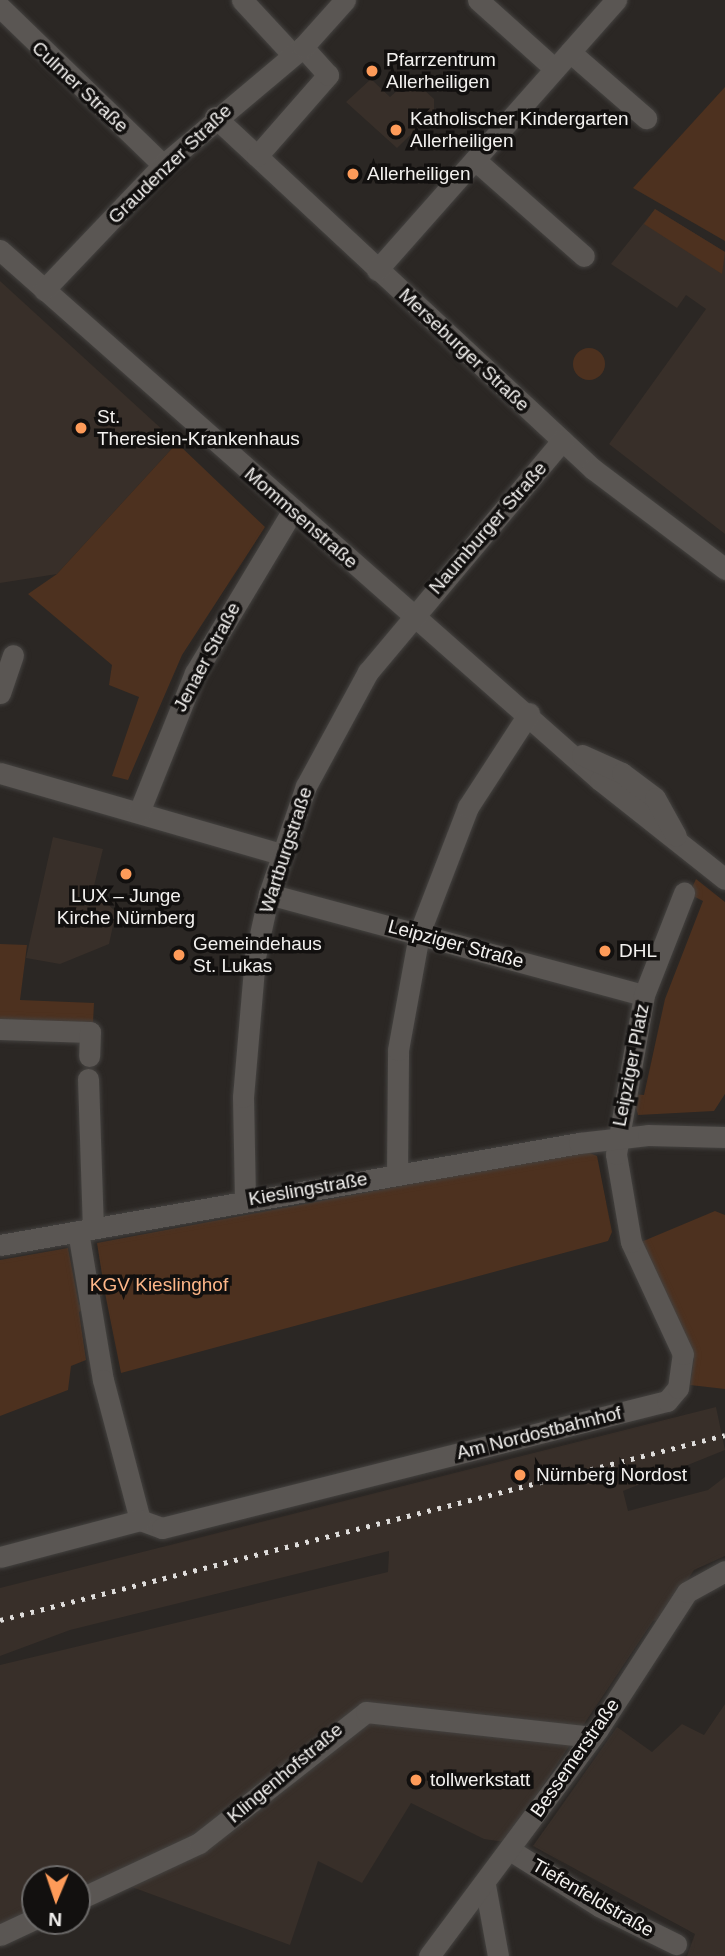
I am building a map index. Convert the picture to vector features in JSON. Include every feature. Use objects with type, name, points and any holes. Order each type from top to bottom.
[{"type":"street","points":[[242,0],[328,75],[257,156]]},
{"type":"street","name":"Graudenzer Straße","points":[[44,290],[163,165],[215,117],[298,50],[345,0]]},
{"type":"street","points":[[478,0],[555,69]]},
{"type":"street","points":[[377,270],[617,0]]},
{"type":"street","name":"Culmer Straße","points":[[0,7],[163,165]]},
{"type":"street","points":[[570,52],[646,118]]},
{"type":"street","name":"Merseburger Straße","points":[[215,117],[562,441],[725,569]]},
{"type":"street","points":[[475,160],[584,256]]},
{"type":"street","name":"Mommsenstraße","points":[[0,250],[293,510],[575,753],[622,773],[655,798],[680,844],[725,880]]},
{"type":"street","name":"Naumburger Straße","points":[[413,614],[562,441]]},
{"type":"street","name":"Jenaer Straße","points":[[139,812],[195,673],[293,510]]},
{"type":"street","name":"Wartburgstraße","points":[[246,1200],[245,1053],[269,894],[281,854],[334,729],[413,614]]},
{"type":"street","points":[[0,693],[13,655]]},
{"type":"street","points":[[397,1173],[398,1050],[419,934],[468,807],[529,713]]},
{"type":"street","points":[[0,773],[281,854]]},
{"type":"street","name":"Leipziger Platz","points":[[684,893],[644,995],[617,1138],[725,1137]]},
{"type":"street","name":"Leipziger Straße","points":[[269,894],[644,995]]},
{"type":"street","points":[[0,1029],[90,1032],[89,1056]]},
{"type":"street","points":[[88,1079],[86,1229],[103,1380],[140,1520]]},
{"type":"street","name":"Kieslingstraße","points":[[0,1245],[397,1173],[617,1138]]},
{"type":"street","name":"Am Nordostbahnhof","points":[[0,1557],[140,1520],[162,1528],[667,1401],[678,1388],[683,1354],[631,1242],[617,1138]]},
{"type":"street","name":"Bessemerstraße","points":[[429,1956],[485,1885],[591,1737],[687,1592],[725,1571]]},
{"type":"street","name":"Klingenhofstraße","points":[[91,1893],[199,1843],[366,1712],[591,1737]]},
{"type":"street","name":"Tiefenfeldstraße","points":[[510,1850],[676,1944]]},
{"type":"street","points":[[485,1885],[498,1956]]},
{"type":"street","points":[[0,1935],[21,1925]]},
{"type":"shaded area","name":"Katholischer Kindergarten Allerheiligen","points":[[411,78],[434,99],[434,112],[397,148],[346,102],[371,79],[390,97]]},
{"type":"shaded area","points":[[655,209],[725,252],[725,534],[609,444],[706,309],[686,295],[677,308],[611,264]]},
{"type":"shaded area","name":"St. Theresien-Krankenhaus","points":[[0,281],[177,443],[57,574],[0,583]]},
{"type":"shaded area","points":[[53,837],[103,849],[93,890],[116,912],[109,944],[60,964],[26,958]]},
{"type":"shaded area","points":[[716,1407],[725,1450],[623,1491],[628,1511],[708,1490],[725,1477],[725,1556],[694,1570],[662,1619],[653,1621],[505,1842],[484,1839],[411,1803],[362,1883],[318,1861],[290,1945],[129,1886],[91,1903],[91,1865],[21,1865],[21,1934],[0,1943],[0,1665],[388,1572],[389,1551],[70,1630],[0,1656],[0,1588]]},
{"type":"shaded area","points":[[725,1704],[725,1956],[687,1956],[695,1934],[533,1846],[617,1727],[652,1752],[682,1724],[704,1735]]},
{"type":"green space","points":[[725,87],[725,241],[633,188]]},
{"type":"green space","points":[[655,209],[725,252],[722,274],[644,224]]},
{"type":"green space","points":[[589,348],[600,353],[605,364],[600,375],[589,380],[578,375],[573,364],[578,353]]},
{"type":"green space","points":[[177,443],[265,527],[182,655],[128,780],[112,776],[139,697],[109,685],[112,665],[28,594],[57,574]]},
{"type":"green space","points":[[696,879],[725,902],[725,1094],[714,1111],[638,1115],[632,1094],[644,1095],[665,999],[703,901],[689,894]]},
{"type":"green space","points":[[0,944],[27,945],[20,1000],[94,1003],[93,1023],[0,1020]]},
{"type":"green space","name":"KGV Kieslinghof","points":[[585,1151],[597,1156],[612,1232],[608,1241],[121,1373],[105,1293],[79,1312],[86,1360],[71,1366],[68,1390],[0,1416],[0,1260],[68,1248],[79,1305],[104,1287],[97,1243]]},
{"type":"green space","points":[[715,1211],[725,1215],[725,1389],[690,1385],[694,1358],[641,1242]]},
{"type":"railway","points":[[0,1620],[725,1435]]},
{"type":"place","name":"Pfarrzentrum Allerheiligen","points":[[372,71]]},
{"type":"place","name":"Katholischer Kindergarten Allerheiligen","points":[[396,130]]},
{"type":"place","name":"Allerheiligen","points":[[353,174]]},
{"type":"place","name":"St. Theresien-Krankenhaus","points":[[81,428]]},
{"type":"place","name":"LUX – Junge Kirche Nürnberg","points":[[126,874]]},
{"type":"place","name":"DHL","points":[[605,951]]},
{"type":"place","name":"Gemeindehaus St. Lukas","points":[[179,955]]},
{"type":"place","name":"Nürnberg Nordost","points":[[520,1475]]},
{"type":"place","name":"tollwerkstatt","points":[[416,1780]]}]
